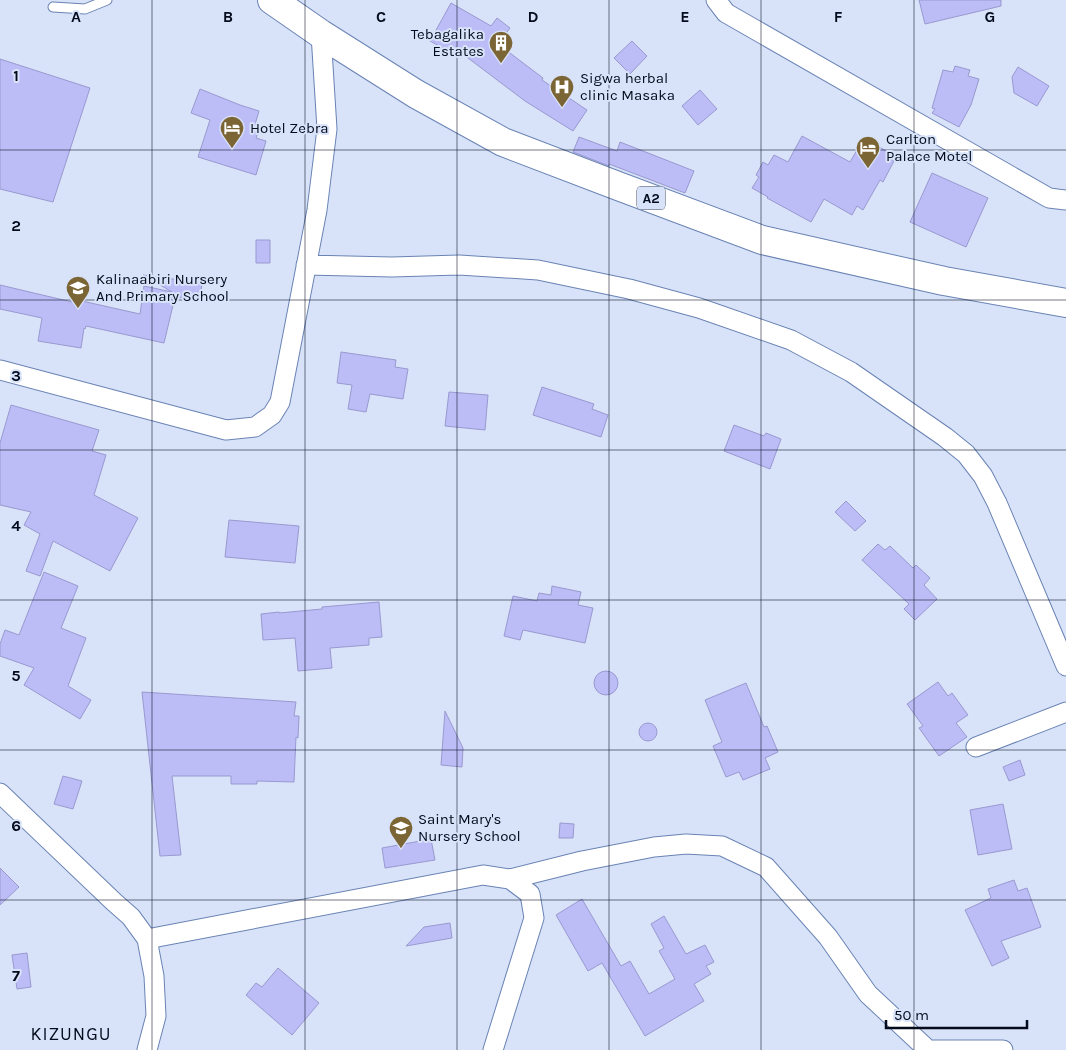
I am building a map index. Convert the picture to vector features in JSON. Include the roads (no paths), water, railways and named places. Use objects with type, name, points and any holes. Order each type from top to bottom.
[{"type":"highway","name":"A2","points":[[272,0],[321,34],[416,94],[503,142],[753,236],[944,281],[1066,303]]},
{"type":"street","points":[[716,0],[726,13],[1049,198],[1066,200]]},
{"type":"street","points":[[0,370],[226,430],[255,428],[272,415],[280,402],[317,210],[327,129],[321,34]]},
{"type":"street","points":[[306,265],[392,267],[459,265],[538,270],[629,289],[699,308],[791,340],[843,367],[952,443],[966,454],[983,476],[997,503],[1066,666]]},
{"type":"street","points":[[976,747],[1066,712]]},
{"type":"street","points":[[0,793],[131,916],[147,939],[154,976],[156,1016],[147,1050]]},
{"type":"street","points":[[147,939],[483,875],[510,879],[582,861],[654,847],[686,844],[722,846],[766,867],[828,937],[868,994],[928,1050]]},
{"type":"street","points":[[493,1050],[534,918],[530,894],[510,879]]},
{"type":"street","points":[[933,1050],[1003,1050]]},
{"type":"lane","points":[[53,7],[86,9],[107,0]]},
{"type":"place","name":"Tebagalika Estates","points":[[501,64]]},
{"type":"place","name":"Sigwa herbal clinic Masaka","points":[[562,108]]},
{"type":"place","name":"Hotel Zebra","points":[[232,149]]},
{"type":"place","name":"Carlton Palace Motel","points":[[868,169]]},
{"type":"place","name":"Kalinaabiri Nursery And Primary School","points":[[78,309]]},
{"type":"place","name":"Saint Mary's Nursery School","points":[[401,849]]},
{"type":"district","name":"KIZUNGU","points":[[71,1034]]}]
